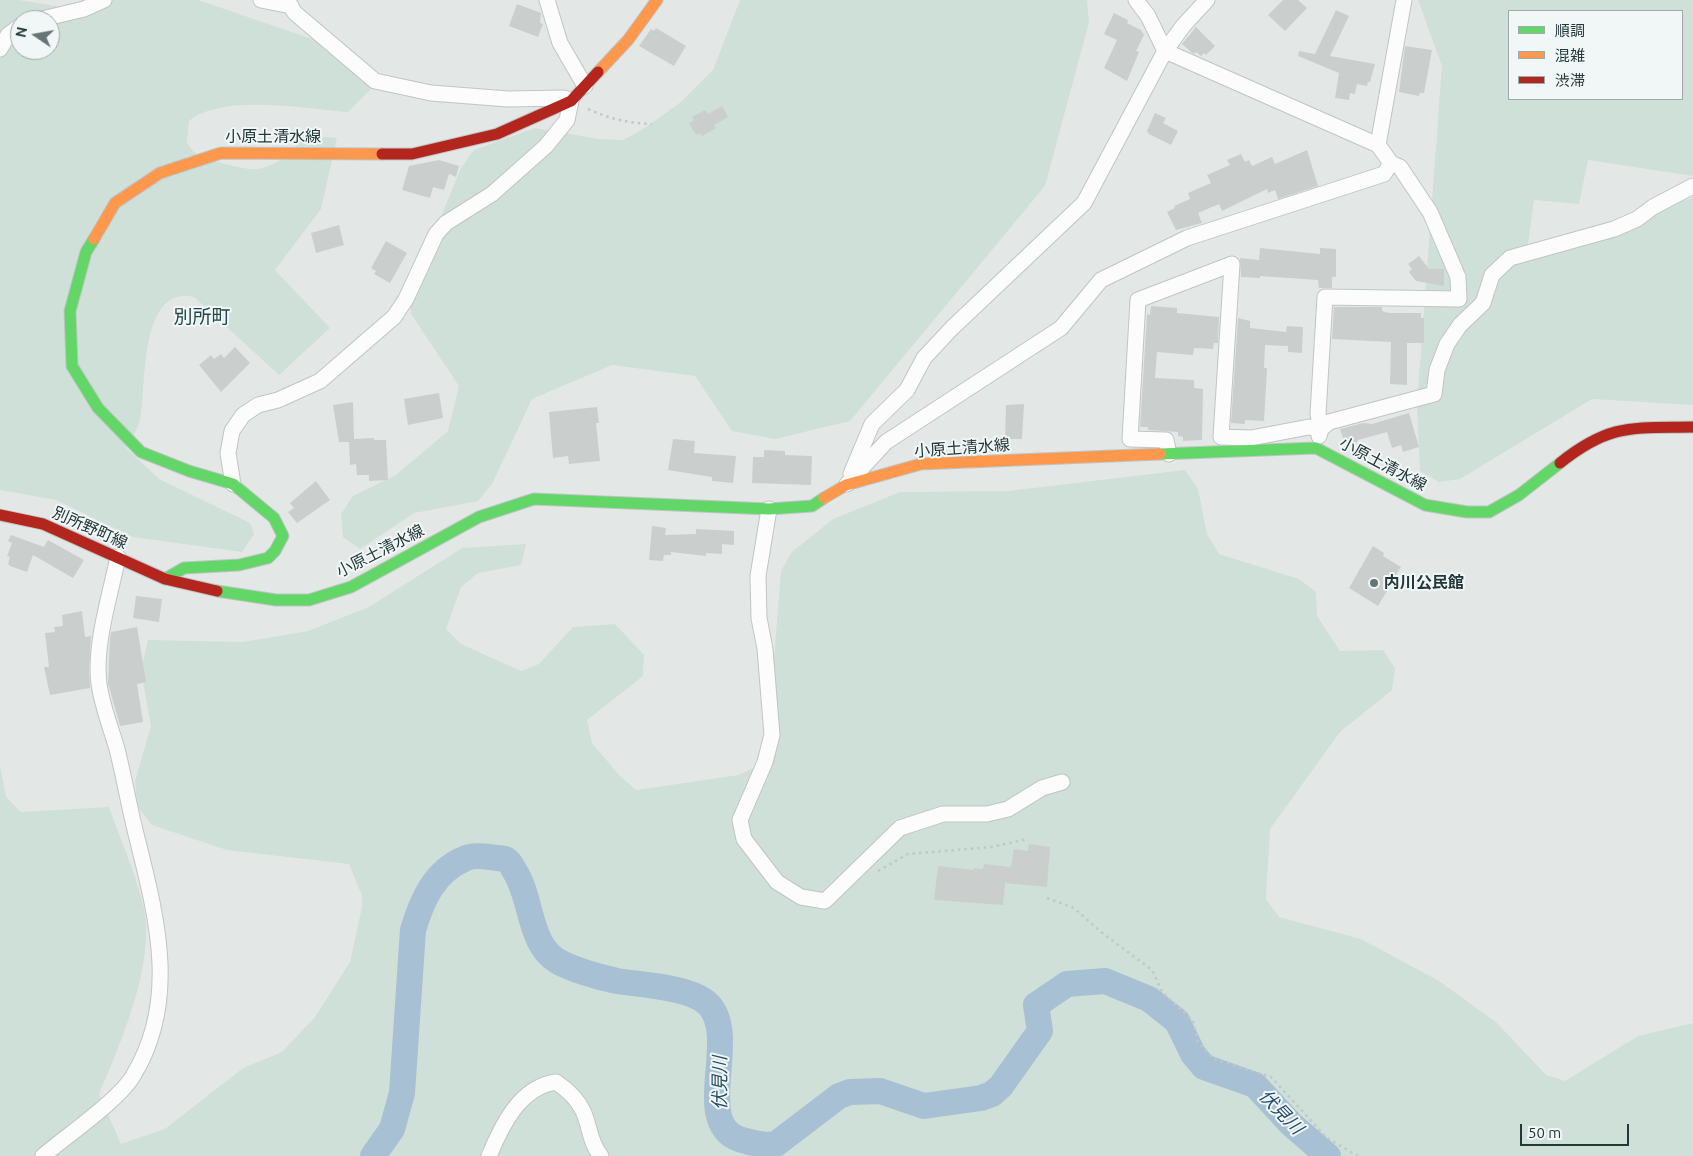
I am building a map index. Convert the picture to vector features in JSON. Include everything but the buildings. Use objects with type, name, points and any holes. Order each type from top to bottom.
[{"type":"main road","name":"小原土清水線","points":[[165,579],[184,568],[239,564],[268,558],[275,551],[282,536],[274,518],[233,484],[189,471],[141,452],[98,408],[72,366],[70,311],[86,252],[115,204],[160,173],[221,152],[412,154],[497,134],[571,102],[628,40],[657,0]]},
{"type":"main road","name":"小原土清水線","points":[[165,579],[229,594],[276,600],[309,600],[351,587],[479,517],[534,499],[769,509],[812,506],[846,485],[921,464],[1316,448],[1425,505],[1467,512],[1489,512],[1519,495],[1599,436],[1626,428],[1693,427]]},
{"type":"main road","name":"別所野町線","points":[[0,515],[43,524],[165,579]]},
{"type":"street","points":[[60,14],[104,0]]},
{"type":"street","points":[[233,484],[228,453],[232,431],[243,415],[258,405],[278,400],[320,380],[394,317],[406,299],[436,234],[446,223],[492,194],[546,146],[567,120],[571,102],[564,98],[508,99],[431,94],[375,82],[295,13],[288,3],[261,0]]},
{"type":"street","points":[[547,0],[560,43],[585,86]]},
{"type":"street","points":[[1136,0],[1148,16],[1164,51],[1378,145],[1391,162],[1400,167],[1430,212],[1458,277],[1459,299],[1325,296],[1318,414],[1322,429]]},
{"type":"street","points":[[846,485],[872,424],[906,390],[924,358],[952,328],[1084,203],[1164,51],[1183,26],[1207,0]]},
{"type":"street","points":[[1378,145],[1404,0]]},
{"type":"street","points":[[0,49],[10,34]]},
{"type":"street","points":[[846,485],[886,442],[1061,328],[1101,280],[1186,238],[1384,174],[1391,162]]},
{"type":"street","points":[[1316,448],[1322,429],[1329,422],[1434,394],[1437,370],[1447,344],[1460,325],[1483,303],[1492,275],[1510,258],[1614,230],[1638,219],[1653,207],[1693,186]]},
{"type":"street","points":[[1169,454],[1166,440],[1130,439],[1138,300],[1232,264],[1221,437],[1251,438],[1309,427],[1322,429]]},
{"type":"street","points":[[769,509],[758,584],[759,618],[765,650],[772,735],[765,762],[740,820],[744,839],[777,882],[800,897],[825,901],[900,828],[943,814],[987,814],[1008,809],[1042,788],[1062,782]]},
{"type":"street","points":[[43,1156],[116,1095],[133,1077],[151,1035],[160,992],[161,970],[156,922],[122,769],[99,684],[98,656],[118,557]]},
{"type":"street","points":[[489,1156],[501,1126],[515,1108],[543,1084],[556,1082],[576,1098],[584,1111],[596,1150],[601,1156]]},
{"type":"path","points":[[571,102],[608,118],[652,124]]},
{"type":"path","points":[[874,873],[908,854],[991,847],[1028,839]]},
{"type":"path","points":[[1047,898],[1074,908],[1101,932],[1152,970],[1162,992],[1193,1021],[1198,1042],[1214,1059],[1271,1077],[1327,1138],[1358,1156]]},
{"type":"shaded area","points":[[0,0],[19,0],[67,8],[94,0],[198,0],[333,46],[368,71],[371,89],[348,112],[266,105],[222,107],[204,112],[189,121],[187,143],[194,152],[215,161],[258,169],[278,161],[295,147],[304,135],[337,138],[321,209],[275,270],[330,328],[279,375],[194,297],[176,298],[163,307],[154,322],[145,364],[140,420],[126,448],[159,479],[250,523],[254,534],[242,552],[133,537],[56,500],[0,490]]},
{"type":"shaded area","points":[[740,0],[1087,0],[1089,22],[1045,186],[850,421],[775,439],[732,431],[695,376],[612,365],[532,399],[492,484],[478,501],[414,513],[360,549],[343,537],[341,514],[353,496],[396,475],[448,431],[459,386],[411,314],[410,292],[461,168],[474,150],[535,128],[599,139],[623,140],[642,130],[681,102],[713,70]]},
{"type":"shaded area","points":[[1418,0],[1693,0],[1693,176],[1588,160],[1579,204],[1534,200],[1527,252],[1637,221],[1693,197],[1693,405],[1592,399],[1460,479],[1439,482],[1420,471],[1417,404],[1442,66]]},
{"type":"shaded area","points":[[1185,470],[1198,489],[1207,534],[1219,554],[1299,579],[1316,592],[1317,616],[1340,651],[1383,650],[1395,668],[1392,690],[1340,732],[1270,829],[1266,899],[1279,917],[1361,939],[1439,981],[1497,1023],[1546,1075],[1565,1081],[1638,1036],[1693,1023],[1693,1156],[0,1156],[0,765],[6,797],[21,812],[109,807],[136,879],[143,904],[146,926],[141,975],[126,1026],[99,1094],[121,1144],[165,1129],[243,1068],[282,1052],[315,1017],[350,962],[362,907],[362,896],[349,864],[227,850],[152,825],[137,806],[135,781],[151,726],[141,670],[148,640],[243,642],[308,631],[369,607],[462,548],[526,544],[521,565],[478,573],[461,587],[446,629],[461,644],[521,671],[539,664],[573,627],[615,624],[644,655],[643,676],[587,720],[592,743],[620,776],[636,790],[739,775],[759,765],[776,724],[774,659],[781,571],[792,552],[833,519],[900,492],[1008,491]]},
{"type":"waterway","name":"伏見川","points":[[373,1156],[392,1129],[402,1093],[413,930],[425,898],[437,879],[454,865],[467,858],[477,856],[508,861],[520,882],[537,935],[551,957],[563,964],[590,974],[617,981],[678,990],[700,998],[708,1004],[717,1019],[720,1038],[717,1101],[720,1119],[729,1133],[746,1141],[768,1145],[776,1144],[839,1096],[850,1092],[880,1091],[924,1106],[981,1098],[992,1094],[1001,1086],[1040,1031],[1036,1005],[1067,984],[1105,981],[1149,999],[1177,1021],[1193,1054],[1204,1067],[1255,1085],[1291,1124],[1328,1156]]},
{"type":"traffic: fast","points":[[94,239],[86,252],[70,311],[72,366],[98,408],[141,452],[189,471],[233,484],[274,518],[283,536],[275,551],[268,558],[239,565],[184,568],[165,579]]},
{"type":"traffic: fast","points":[[1160,454],[1316,448],[1425,505],[1467,512],[1489,512],[1519,495],[1560,463]]},
{"type":"traffic: fast","points":[[217,591],[276,600],[309,600],[351,587],[479,517],[534,499],[769,509],[812,506],[824,498]]},
{"type":"traffic: slow","points":[[598,72],[628,40],[657,0]]},
{"type":"traffic: slow","points":[[94,239],[115,203],[160,173],[221,153],[382,154]]},
{"type":"traffic: slow","points":[[824,498],[846,485],[921,464],[1160,454]]},
{"type":"traffic: jam","points":[[382,154],[412,154],[497,134],[571,101],[598,72]]},
{"type":"traffic: jam","points":[[1560,463],[1578,450],[1608,434],[1638,428],[1693,427]]},
{"type":"traffic: jam","points":[[0,515],[43,524],[165,579],[217,591]]},
{"type":"place","name":"内川公民館","points":[[1374,583]]},
{"type":"district","name":"別所町","points":[[202,317]]}]
